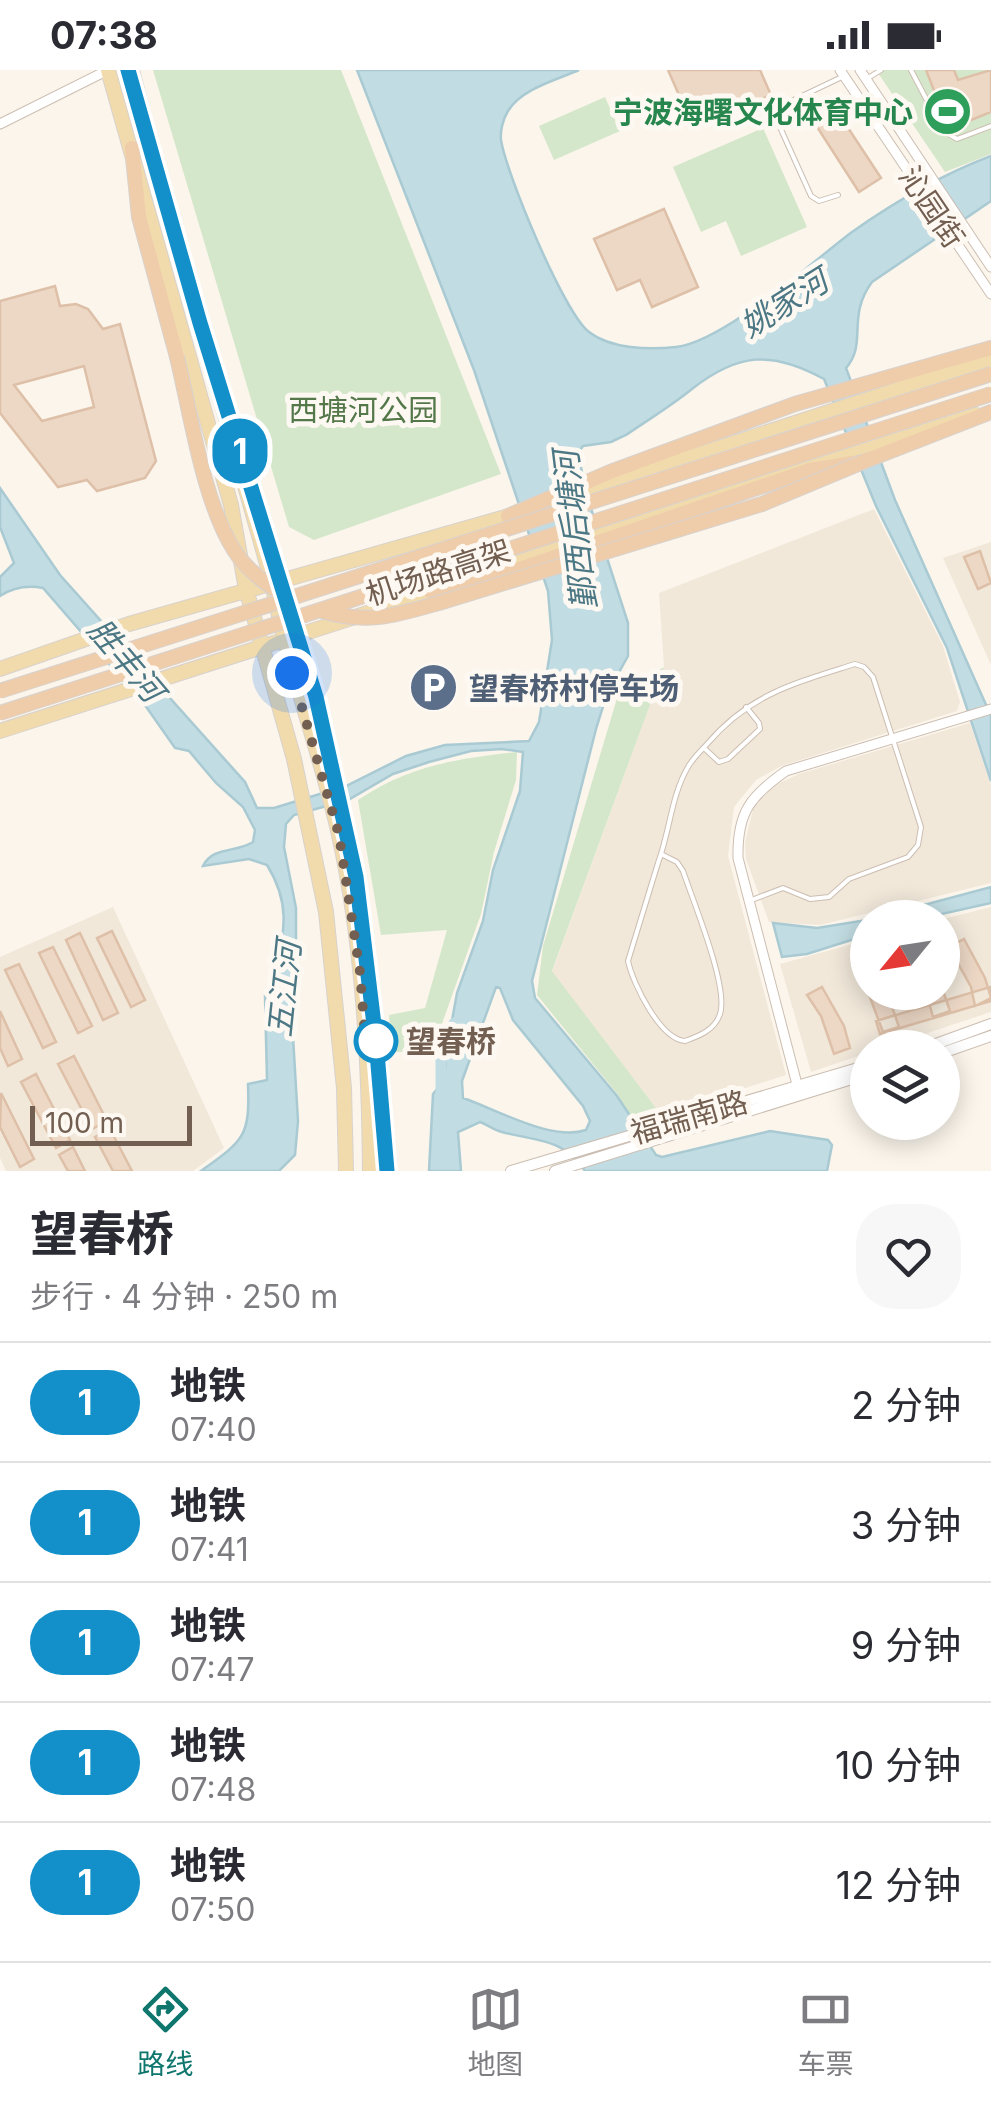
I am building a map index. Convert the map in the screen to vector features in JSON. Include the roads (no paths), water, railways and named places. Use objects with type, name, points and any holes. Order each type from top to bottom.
[{"type":"highway","points":[[132,148],[139,216],[213,503],[234,552],[269,587],[304,606],[352,620],[442,602],[762,504],[991,410]]},
{"type":"highway","points":[[506,517],[610,472],[795,404],[991,348]]},
{"type":"highway","name":"机场路高架","points":[[0,692],[991,374]]},
{"type":"highway","name":"机场路高架","points":[[0,713],[991,394]]},
{"type":"highway","points":[[432,592],[482,582],[810,470],[865,461]]},
{"type":"main road","points":[[108,70],[230,505],[246,590],[294,759],[326,912],[344,1088],[346,1171]]},
{"type":"main road","points":[[132,70],[272,582],[283,640],[339,835],[360,972],[369,1089],[370,1171]]},
{"type":"main road","points":[[0,669],[129,624],[506,517],[991,359]]},
{"type":"main road","points":[[0,732],[432,592],[836,452],[991,410]]},
{"type":"street","points":[[0,124],[108,70]]},
{"type":"street","name":"沁园街","points":[[842,73],[991,294]]},
{"type":"street","name":"沁园街","points":[[863,74],[991,267]]},
{"type":"street","points":[[798,1090],[738,858],[737,838],[748,804],[761,788],[786,772],[991,709]]},
{"type":"street","points":[[960,1035],[991,1024]]},
{"type":"street","points":[[960,1047],[991,1036]]},
{"type":"street","name":"福瑞南路","points":[[557,1170],[850,1071]]},
{"type":"street","name":"福瑞南路","points":[[511,1171],[644,1130],[850,1078]]},
{"type":"lane","points":[[863,74],[881,70]]},
{"type":"lane","points":[[911,70],[943,131],[950,136],[957,139],[991,126]]},
{"type":"lane","points":[[838,195],[819,201],[810,196],[774,114],[842,73]]},
{"type":"lane","points":[[661,854],[677,862],[683,871],[722,1002],[720,1016],[711,1028],[684,1042],[668,1036],[659,1024],[628,961],[674,798],[688,766],[746,706],[777,688],[854,664],[864,667],[873,677],[921,828],[918,845],[908,856],[849,880],[829,897],[810,898],[783,888],[749,901]]},
{"type":"lane","points":[[704,748],[723,762],[760,729],[746,706]]},
{"type":"water","points":[[357,70],[579,70],[540,86],[514,103],[503,121],[501,140],[538,241],[578,320],[598,338],[631,347],[676,347],[718,331],[885,210],[937,180],[991,156],[991,201],[872,282],[860,307],[856,349],[846,368],[895,500],[991,716],[991,781],[947,648],[876,506],[824,379],[787,363],[740,362],[709,377],[626,435],[611,442],[583,446],[578,453],[587,496],[628,623],[628,656],[607,694],[596,729],[532,981],[535,998],[617,1096],[656,1155],[662,1157],[770,1131],[828,1140],[832,1145],[827,1171],[585,1171],[558,1147],[480,1122],[458,1132],[461,1171],[429,1171],[433,1094],[444,1081],[457,993],[483,921],[493,870],[520,791],[523,752],[502,749],[471,751],[393,774],[348,800],[294,815],[286,824],[284,847],[296,908],[296,962],[290,986],[298,1121],[295,1155],[279,1171],[201,1171],[241,1136],[248,1116],[248,1084],[267,1080],[265,996],[270,996],[284,914],[276,882],[267,865],[249,859],[203,866],[213,855],[253,842],[255,830],[243,807],[189,751],[175,748],[147,708],[43,588],[21,588],[0,596],[0,577],[14,563],[0,527],[0,488],[60,575],[245,782],[257,808],[274,808],[346,786],[406,756],[445,745],[529,741],[539,722],[552,640],[548,591],[474,370]],"holes":[[[496,987],[500,988],[513,1020],[583,1106],[590,1121],[586,1130],[572,1133],[541,1128],[463,1098],[462,1081]]]},
{"type":"water","points":[[991,887],[991,903],[960,910],[960,900],[942,900]]},
{"type":"water","points":[[773,923],[817,928],[850,923],[850,940],[807,954],[782,957]]},
{"type":"waterway","name":"鄞西后塘河","points":[[441,1102],[441,1053],[454,1023]]},
{"type":"metro line","name":"1","points":[[128,70],[200,323],[316,697],[356,877],[387,1171]]},
{"type":"place","name":"宁波海曙文化体育中心","points":[[948,112]]},
{"type":"place","name":"望春桥村停车场","points":[[434,688]]},
{"type":"place","name":"望春桥","points":[[376,1041]]},
{"type":"water label","name":"姚家河","points":[[784,303]]},
{"type":"water label","name":"胜丰河","points":[[126,660]]},
{"type":"water label","name":"五江河","points":[[284,989]]},
{"type":"park label","name":"西塘河公园","points":[[363,410]]}]
